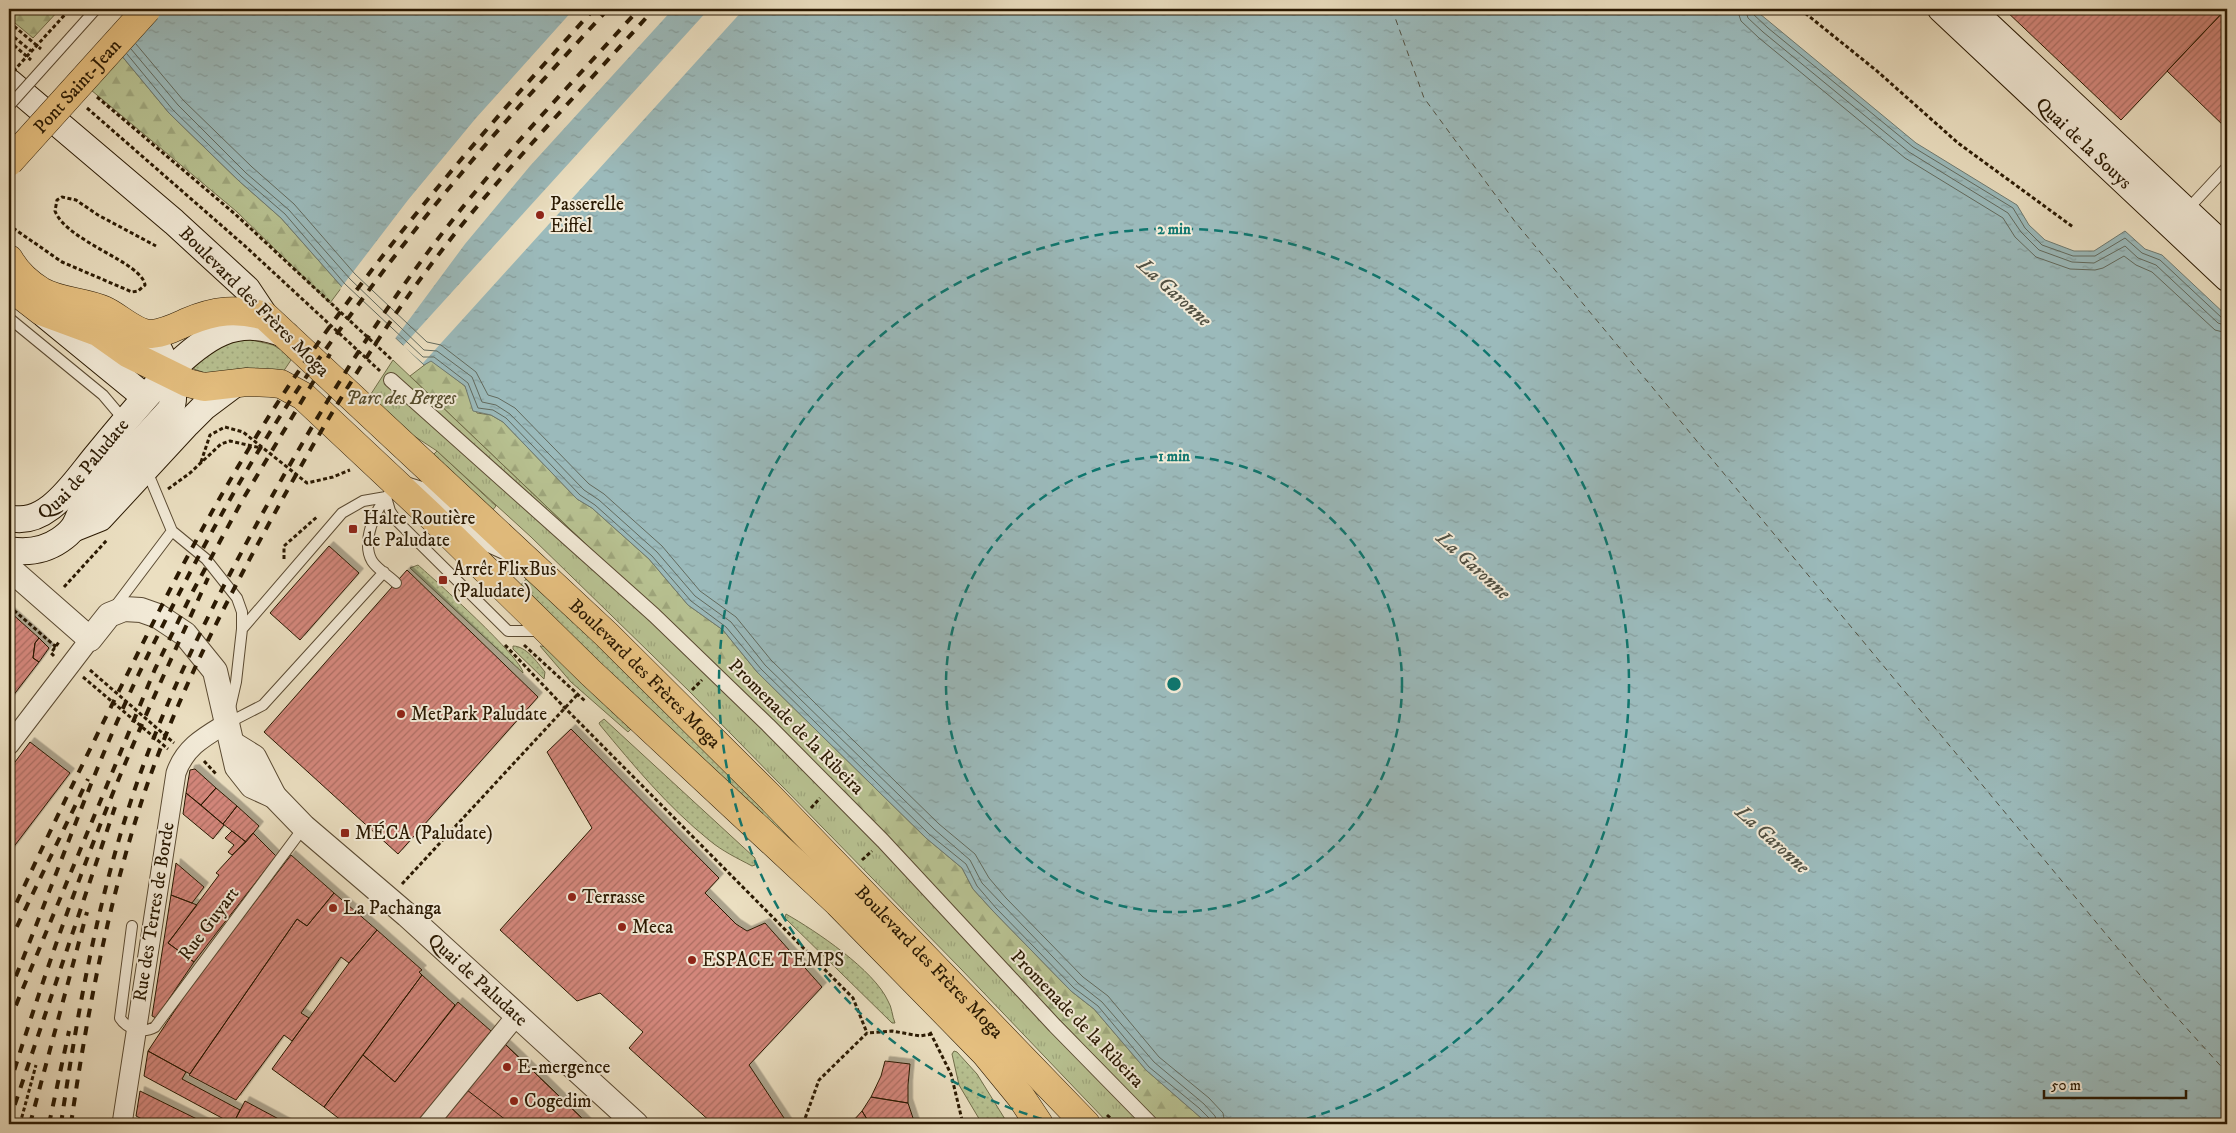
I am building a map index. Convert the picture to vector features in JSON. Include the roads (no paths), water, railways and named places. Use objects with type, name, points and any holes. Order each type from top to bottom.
[{"type":"main road","name":"Pont Saint-Jean","points":[[9,134],[122,9]]},
{"type":"main road","name":"Pont Saint-Jean","points":[[9,162],[147,9]]},
{"type":"main road","name":"Quai de la Souys","points":[[1941,9],[2224,257]]},
{"type":"main road","name":"Quai de la Souys","points":[[1971,9],[2179,218]]},
{"type":"main road","points":[[9,63],[102,141],[157,207]]},
{"type":"main road","name":"Boulevard des Frères Moga","points":[[9,82],[157,207],[247,289],[265,316],[286,335],[404,475],[548,631],[638,718],[838,903],[985,1053],[1022,1097],[1039,1124]]},
{"type":"main road","points":[[9,259],[18,274],[43,292],[105,310],[139,331],[150,334],[172,329],[198,318],[227,310],[241,310],[265,316]]},
{"type":"main road","name":"Boulevard des Frères Moga","points":[[9,284],[41,311],[98,332],[130,354],[168,374],[204,387],[236,383],[271,382],[281,384],[303,396],[404,475],[538,570],[606,634],[720,747],[1086,1124]]},
{"type":"main road","points":[[41,311],[145,397]]},
{"type":"main road","name":"Quai de Paludate","points":[[9,518],[33,518],[52,507],[68,490],[134,441],[145,397],[200,343],[221,331],[257,327],[276,330],[286,335]]},
{"type":"main road","points":[[9,550],[33,551],[46,547],[59,541],[75,528],[86,503],[134,441],[172,406],[172,389],[168,374],[160,350],[150,334]]},
{"type":"main road","points":[[134,441],[204,407],[236,383]]},
{"type":"street","name":"Promenade de la Ribeira","points":[[391,380],[654,615],[761,718],[883,841],[1055,1026],[1151,1124]]},
{"type":"street","points":[[9,568],[90,639]]},
{"type":"street","points":[[9,745],[109,615],[124,609],[141,610],[158,616],[185,634],[215,671],[230,734]]},
{"type":"street","name":"Rue des Terres de Borde","points":[[122,1124],[171,800],[183,756],[195,742],[230,734]]},
{"type":"street","name":"Quai de Paludate","points":[[230,734],[254,757],[274,796],[304,827],[388,899],[636,1124]]},
{"type":"street","points":[[428,1124],[517,1015]]},
{"type":"lane","points":[[9,106],[96,9]]},
{"type":"lane","points":[[2179,218],[2227,167]]},
{"type":"lane","points":[[9,318],[103,395],[134,441],[172,531],[206,559],[237,598],[242,612],[242,629],[230,734]]},
{"type":"lane","points":[[396,583],[373,562],[368,542],[374,520],[404,475]]},
{"type":"lane","points":[[242,629],[342,513],[404,475]]},
{"type":"lane","points":[[109,615],[172,531]]},
{"type":"lane","points":[[230,734],[262,704],[384,572]]},
{"type":"lane","name":"Rue Guyart","points":[[136,1029],[146,1030],[155,1027],[304,827]]},
{"type":"lane","points":[[132,926],[120,1018],[124,1025],[136,1029]]},
{"type":"water","name":"La Garonne","points":[[74,9],[1754,9],[1916,143],[2017,205],[2029,225],[2045,240],[2074,251],[2094,251],[2125,231],[2145,249],[2162,255],[2227,316],[2227,1124],[1208,1124],[1146,1070],[1094,1009],[1071,991],[993,911],[973,889],[962,868],[926,838],[757,672],[723,630],[688,605],[649,559],[592,508],[577,499],[503,422],[491,415],[473,411],[465,386],[431,361],[424,365],[342,287],[281,218],[239,181],[169,113],[121,55]]},
{"type":"railway","points":[[9,919],[90,750],[173,584],[207,520],[262,427],[317,344],[430,196],[594,9]]},
{"type":"railway","points":[[9,993],[91,783],[146,659],[226,506],[270,431],[318,360],[441,197],[533,91],[608,9]]},
{"type":"railway","points":[[61,1124],[91,950],[124,822],[164,712],[226,582],[260,518],[324,407],[346,371],[418,265],[490,174],[639,9]]},
{"type":"railway","points":[[71,1124],[100,956],[132,832],[157,757],[171,723],[200,657],[232,593],[287,491],[331,415],[377,342],[427,270],[502,178],[654,9]]},
{"type":"railway","points":[[9,1022],[155,669],[193,591],[243,499],[330,354]]},
{"type":"railway","points":[[9,1087],[76,888],[106,810],[164,674],[208,578]]},
{"type":"railway","points":[[9,943],[88,779]]},
{"type":"railway","points":[[9,1122],[115,807]]},
{"type":"railway","points":[[30,1124],[87,912]]},
{"type":"railway","points":[[49,1124],[69,1031]]},
{"type":"place","name":"Passerelle Eiffel","points":[[540,215]]},
{"type":"place","name":"Halte Routière de Paludate","points":[[353,529]]},
{"type":"place","name":"Arrêt FlixBus (Paludate)","points":[[443,580]]},
{"type":"place","name":"MetPark Paludate","points":[[401,714]]},
{"type":"place","name":"MÉCA (Paludate)","points":[[345,833]]},
{"type":"place","name":"Terrasse","points":[[572,897]]},
{"type":"place","name":"La Pachanga","points":[[333,908]]},
{"type":"place","name":"Meca","points":[[622,927]]},
{"type":"place","name":"ESPACE TEMPS","points":[[692,960]]},
{"type":"place","name":"E-mergence","points":[[507,1067]]},
{"type":"place","name":"Cogedim","points":[[514,1101]]},
{"type":"park label","name":"Parc des Berges","points":[[401,398]]}]
